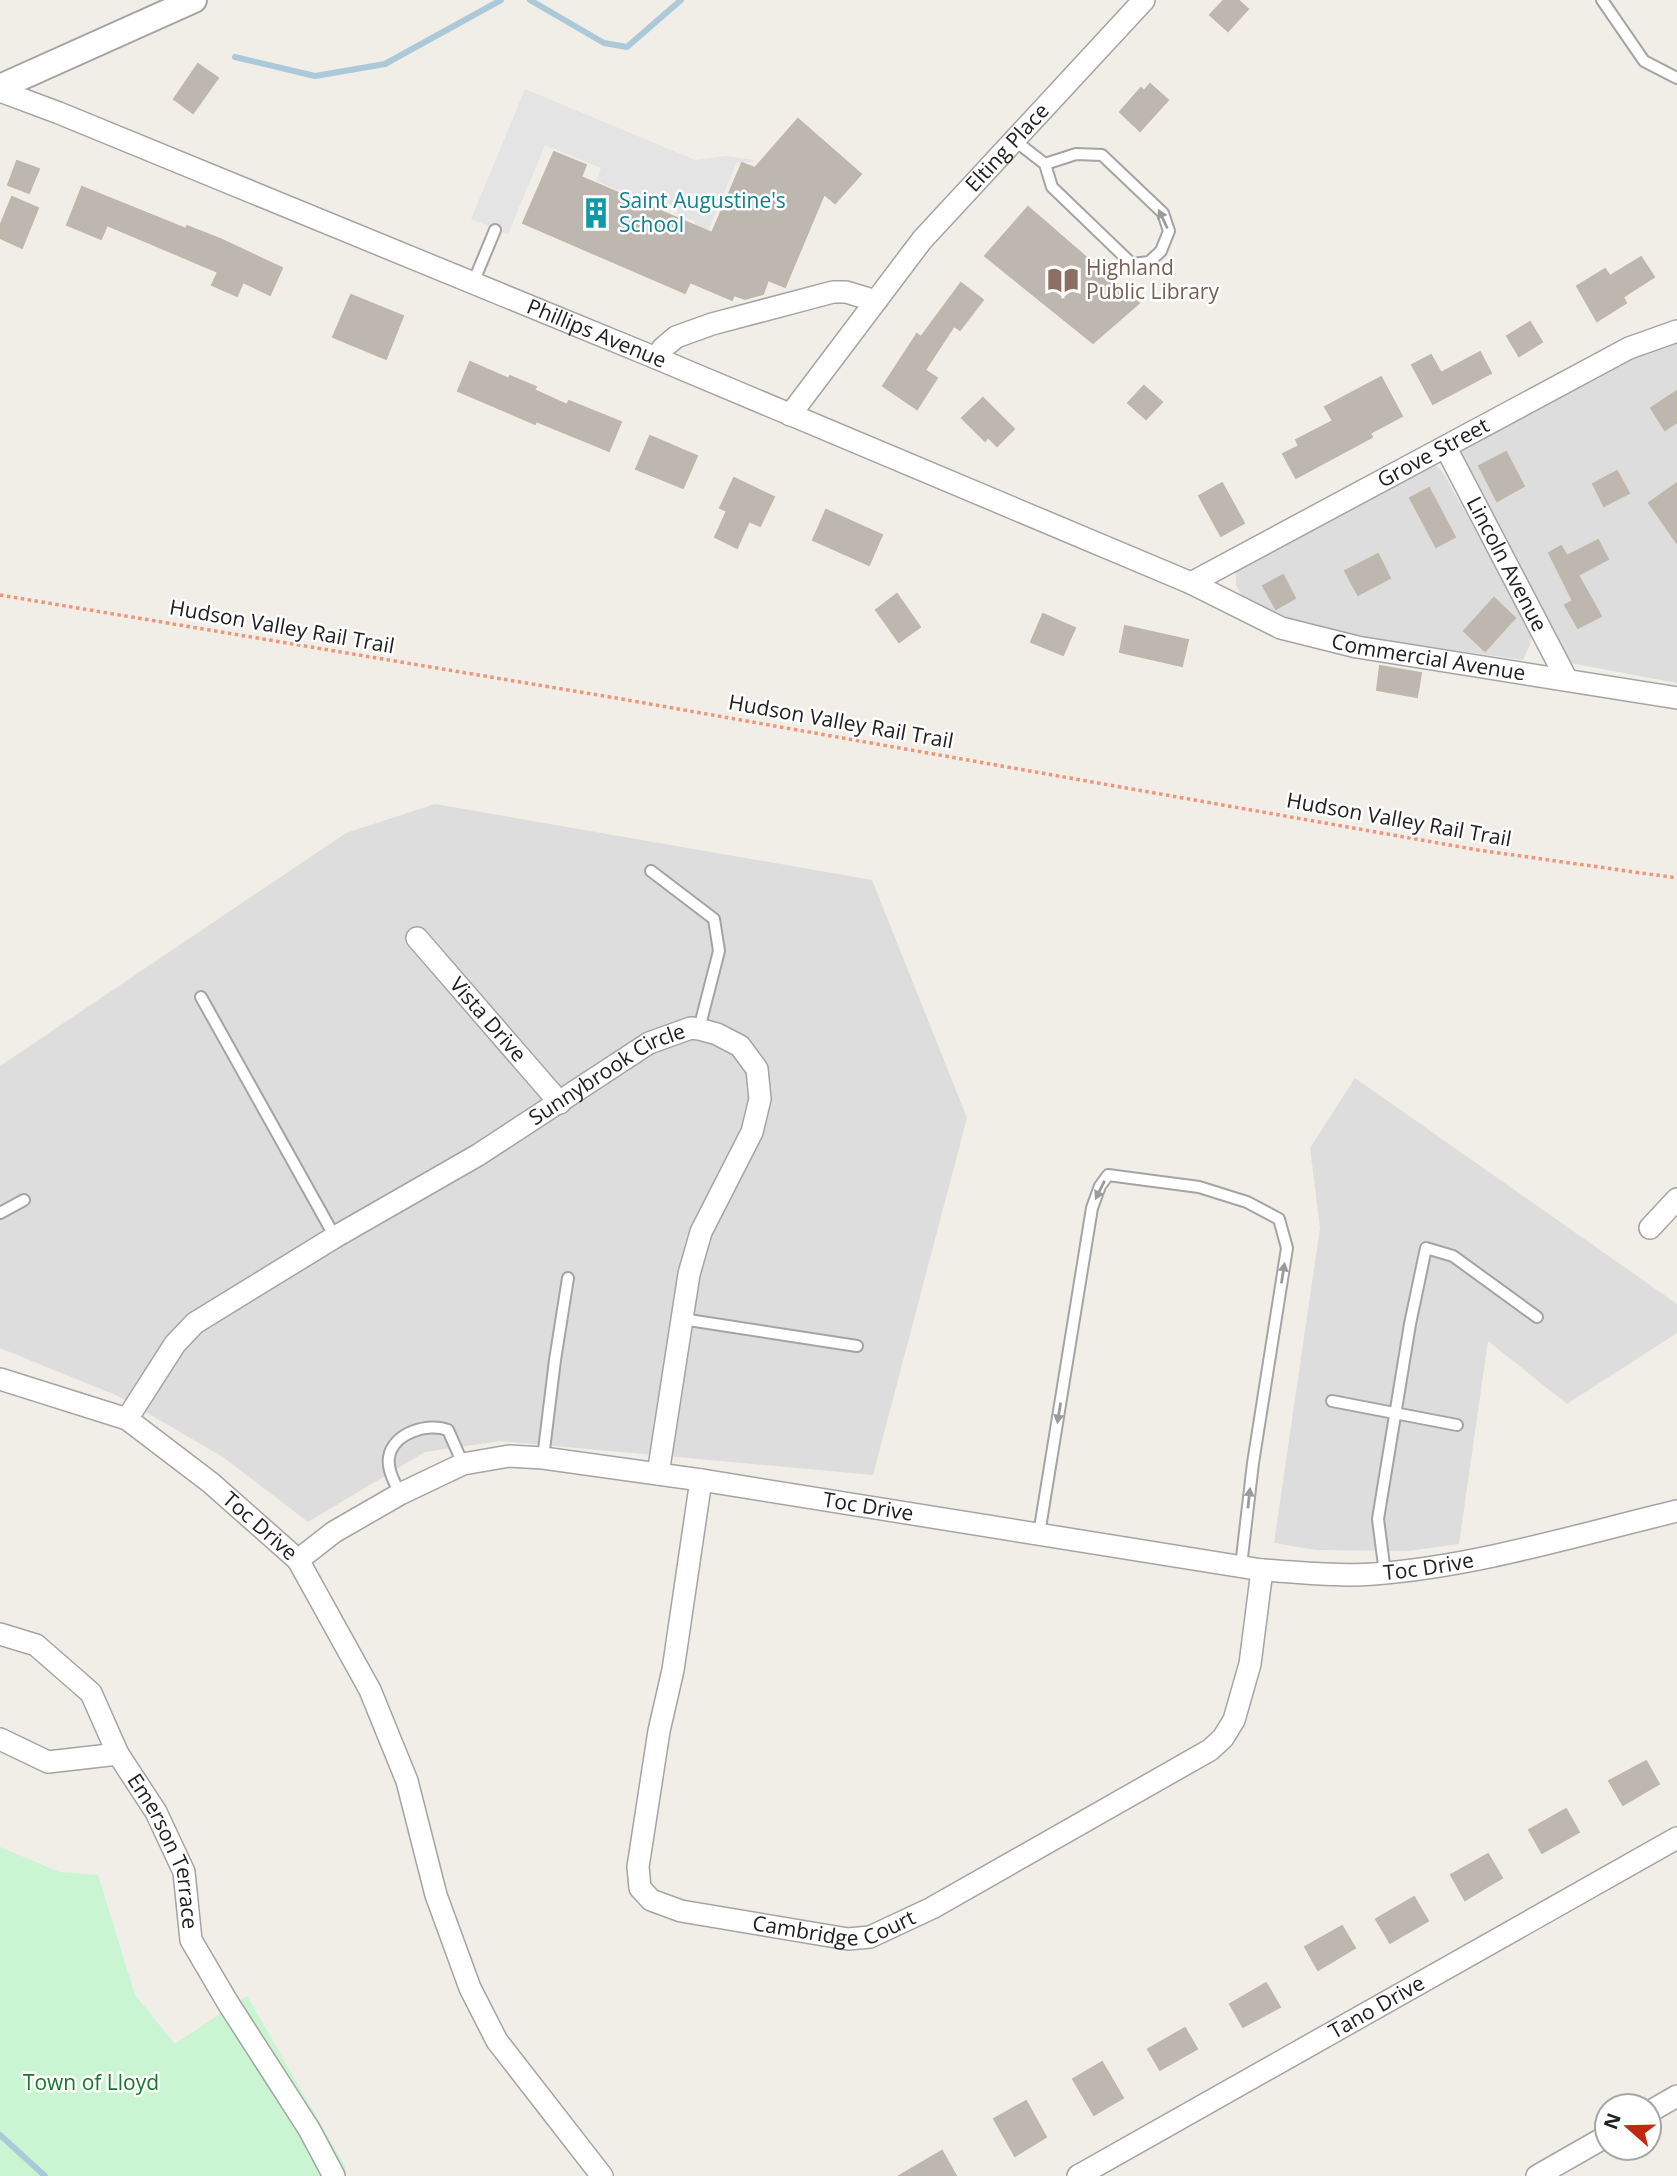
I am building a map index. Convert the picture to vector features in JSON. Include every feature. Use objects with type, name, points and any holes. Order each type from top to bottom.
[{"type":"street","points":[[0,89],[194,0]]},
{"type":"street","name":"Elting Place","points":[[790,415],[922,240],[1144,0]]},
{"type":"street","name":"Phillips Avenue","points":[[0,89],[656,358],[1191,583]]},
{"type":"street","points":[[656,358],[676,337],[712,324],[833,292],[846,292],[876,301]]},
{"type":"street","name":"Grove Street","points":[[1191,583],[1629,348],[1677,331]]},
{"type":"street","name":"Lincoln Avenue","points":[[1446,448],[1567,680]]},
{"type":"street","name":"Commercial Avenue","points":[[1191,583],[1267,622],[1357,647],[1677,698]]},
{"type":"street","name":"Vista Drive","points":[[417,938],[561,1103]]},
{"type":"street","name":"Sunnybrook Circle","points":[[127,1419],[175,1344],[195,1323],[335,1237],[478,1155],[649,1043],[691,1028],[717,1034],[740,1046],[757,1069],[760,1099],[752,1132],[701,1232],[689,1274],[658,1474]]},
{"type":"street","points":[[1650,1228],[1677,1199]]},
{"type":"street","points":[[0,1379],[127,1419]]},
{"type":"street","name":"Toc Drive","points":[[127,1419],[211,1483],[298,1560],[334,1532],[400,1494],[463,1464],[509,1456],[543,1458],[701,1480],[1252,1568],[1338,1574],[1385,1573],[1466,1562],[1677,1511]]},
{"type":"street","name":"Cambridge Court","points":[[701,1480],[673,1670],[659,1731],[638,1867],[640,1888],[651,1900],[681,1910],[848,1939],[870,1937],[932,1908],[1210,1749],[1223,1738],[1234,1720],[1250,1664],[1252,1568]]},
{"type":"street","points":[[298,1560],[370,1690],[407,1781],[436,1895],[470,1988],[497,2041],[594,2173]]},
{"type":"street","name":"Emerson Terrace","points":[[0,1634],[36,1645],[90,1693],[118,1754],[156,1812],[184,1872],[191,1940],[309,2129],[334,2176]]},
{"type":"street","points":[[0,1739],[48,1762],[118,1754]]},
{"type":"street","name":"Tano Drive","points":[[1078,2176],[1677,1838]]},
{"type":"street","points":[[1536,2176],[1593,2144]]},
{"type":"lane","points":[[1602,0],[1644,61],[1677,78]]},
{"type":"lane","points":[[1014,140],[1045,164],[1052,187],[1132,264],[1149,262],[1161,251],[1169,231],[1163,213],[1102,155],[1076,154],[1045,164]]},
{"type":"lane","points":[[473,283],[495,230]]},
{"type":"lane","points":[[651,871],[714,919],[719,951],[699,1029]]},
{"type":"lane","points":[[201,997],[335,1237]]},
{"type":"lane","points":[[1039,1534],[1092,1208],[1100,1186],[1108,1175],[1199,1187],[1247,1202],[1279,1219],[1287,1248],[1253,1463],[1252,1568]]},
{"type":"lane","points":[[0,1213],[24,1200]]},
{"type":"lane","points":[[1385,1573],[1378,1519],[1410,1324],[1426,1248],[1453,1256],[1537,1317]]},
{"type":"lane","points":[[543,1458],[568,1278]]},
{"type":"lane","points":[[682,1319],[857,1346]]},
{"type":"lane","points":[[1332,1401],[1457,1425]]},
{"type":"lane","points":[[400,1494],[389,1466],[390,1454],[402,1437],[423,1428],[441,1427],[448,1430],[463,1464]]},
{"type":"path","name":"Hudson Valley Rail Trail","points":[[0,595],[616,698],[1464,848],[1677,878]]},
{"type":"shaded area","points":[[525,89],[695,160],[726,156],[755,160],[737,162],[708,231],[694,226],[695,221],[676,214],[678,209],[661,202],[659,206],[596,181],[601,168],[545,145],[508,234],[471,219]]},
{"type":"shaded area","points":[[1677,342],[1677,683],[1570,663],[1461,457],[1461,450],[1634,358]]},
{"type":"shaded area","points":[[1433,465],[1445,476],[1532,633],[1523,660],[1320,631],[1244,600],[1236,585],[1236,572],[1240,568]]},
{"type":"shaded area","points":[[435,804],[872,880],[967,1118],[873,1475],[501,1441],[425,1452],[308,1522],[223,1457],[118,1396],[0,1348],[0,1066],[346,833]]},
{"type":"shaded area","points":[[1355,1078],[1677,1304],[1677,1333],[1567,1404],[1488,1341],[1459,1544],[1408,1551],[1316,1550],[1274,1543],[1320,1228],[1310,1148]]},
{"type":"green space","name":"Town of Lloyd","points":[[0,1847],[59,1872],[98,1875],[135,1995],[175,2044],[247,1996],[345,2166],[346,2176],[0,2176]]},
{"type":"building","points":[[1224,0],[1238,0],[1248,9],[1228,31],[1210,15]]},
{"type":"building","points":[[198,64],[218,78],[193,113],[174,99]]},
{"type":"building","points":[[1150,84],[1168,100],[1140,131],[1120,112],[1141,88],[1144,91]]},
{"type":"building","name":"Saint Augustine's School","points":[[798,119],[861,174],[835,203],[824,194],[785,287],[768,280],[763,294],[745,299],[734,295],[732,300],[690,282],[685,293],[523,223],[554,152],[586,165],[581,177],[712,233],[742,163],[755,168]]},
{"type":"building","points":[[17,161],[39,169],[29,193],[8,185]]},
{"type":"building","points":[[82,187],[186,229],[187,226],[220,239],[282,268],[270,295],[243,282],[237,296],[212,285],[218,272],[107,225],[101,239],[67,225]]},
{"type":"building","points":[[12,197],[38,208],[22,248],[0,238],[0,226]]},
{"type":"building","name":"Highland Public Library","points":[[1028,207],[1139,303],[1093,343],[985,256]]},
{"type":"building","points":[[1641,257],[1654,277],[1623,297],[1626,303],[1597,321],[1577,286],[1605,269],[1610,276]]},
{"type":"building","points":[[961,283],[983,300],[960,330],[954,326],[925,370],[937,378],[917,409],[883,386],[917,334],[921,337]]},
{"type":"building","points":[[351,295],[403,316],[386,359],[333,337]]},
{"type":"building","points":[[1530,322],[1542,342],[1519,356],[1507,336]]},
{"type":"building","points":[[1480,352],[1491,373],[1433,404],[1412,365],[1431,355],[1441,373]]},
{"type":"building","points":[[470,362],[536,387],[534,390],[567,405],[569,401],[621,422],[609,451],[536,421],[535,424],[458,391]]},
{"type":"building","points":[[1381,377],[1402,416],[1370,433],[1372,437],[1296,478],[1283,454],[1299,446],[1296,440],[1333,421],[1325,407]]},
{"type":"building","points":[[1144,386],[1162,402],[1146,419],[1128,403]]},
{"type":"building","points":[[1677,391],[1677,422],[1665,430],[1651,408]]},
{"type":"building","points":[[983,398],[1014,429],[997,446],[988,437],[985,441],[962,418]]},
{"type":"building","points":[[650,436],[697,456],[683,488],[636,469]]},
{"type":"building","points":[[1506,452],[1524,486],[1497,501],[1479,466]]},
{"type":"building","points":[[1617,471],[1629,493],[1604,506],[1593,484]]},
{"type":"building","points":[[734,478],[774,497],[760,526],[749,521],[737,548],[715,537],[727,511],[720,508]]},
{"type":"building","points":[[1222,483],[1244,523],[1221,536],[1199,496]]},
{"type":"building","points":[[1677,483],[1677,543],[1649,503]]},
{"type":"building","points":[[1429,488],[1455,537],[1436,547],[1410,498]]},
{"type":"building","points":[[826,510],[882,535],[869,565],[813,540]]},
{"type":"building","points":[[1598,540],[1608,559],[1578,575],[1601,616],[1578,628],[1565,605],[1573,601],[1549,553],[1561,546],[1567,556]]},
{"type":"building","points":[[1378,554],[1390,578],[1358,595],[1345,571]]},
{"type":"building","points":[[1283,575],[1295,598],[1276,609],[1263,586]]},
{"type":"building","points":[[897,594],[920,627],[899,642],[876,610]]},
{"type":"building","points":[[1494,598],[1515,618],[1485,651],[1464,631]]},
{"type":"building","points":[[1043,614],[1075,628],[1063,655],[1031,642]]},
{"type":"building","points":[[1125,626],[1188,640],[1182,666],[1120,652]]},
{"type":"building","points":[[1380,666],[1421,673],[1417,697],[1377,690]]},
{"type":"building","points":[[1646,1761],[1659,1784],[1623,1805],[1609,1781]]},
{"type":"building","points":[[1566,1809],[1579,1832],[1542,1853],[1529,1830]]},
{"type":"building","points":[[1488,1854],[1502,1878],[1465,1900],[1451,1875]]},
{"type":"building","points":[[1414,1897],[1428,1921],[1390,1943],[1376,1919]]},
{"type":"building","points":[[1342,1926],[1355,1948],[1318,1970],[1305,1947]]},
{"type":"building","points":[[1266,1983],[1280,2007],[1243,2027],[1230,2004]]},
{"type":"building","points":[[1185,2028],[1197,2049],[1160,2070],[1148,2049]]},
{"type":"building","points":[[1102,2062],[1123,2098],[1094,2115],[1073,2079]]},
{"type":"building","points":[[1026,2101],[1046,2137],[1015,2156],[994,2119]]},
{"type":"building","points":[[942,2151],[956,2176],[899,2176]]},
{"type":"waterway","points":[[235,57],[315,76],[385,64],[501,0]]},
{"type":"waterway","points":[[530,0],[604,43],[627,47],[681,0]]},
{"type":"waterway","points":[[0,2135],[45,2176]]},
{"type":"place","name":"Saint Augustine's School","points":[[596,213]]},
{"type":"place","name":"Highland Public Library","points":[[1063,280]]}]
